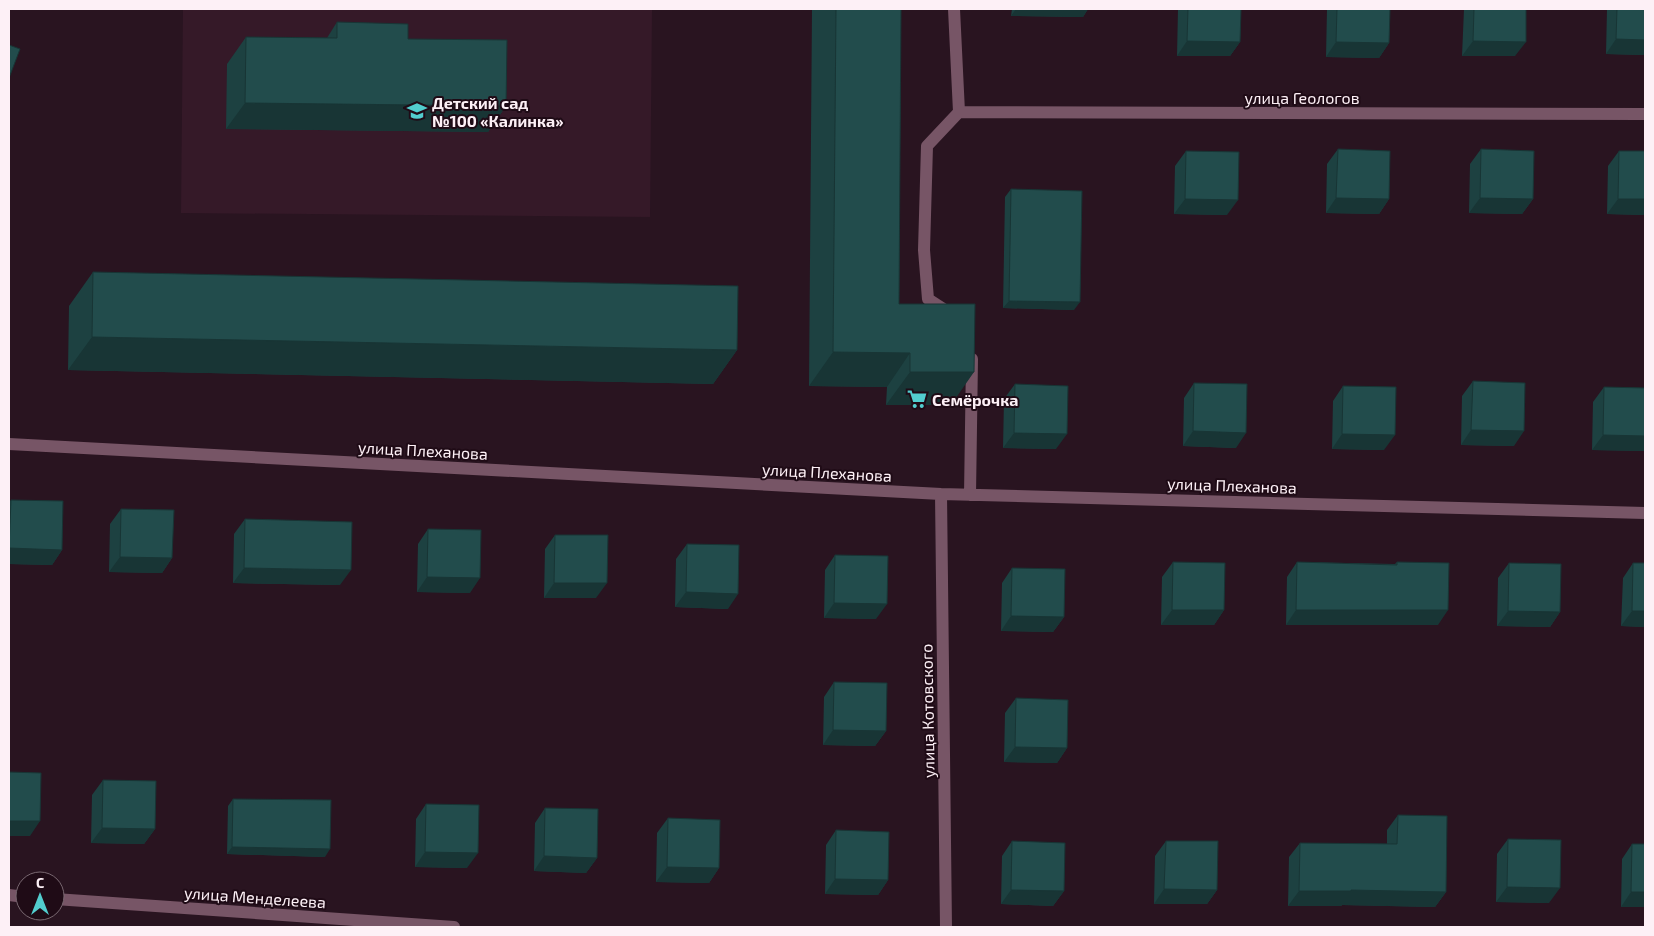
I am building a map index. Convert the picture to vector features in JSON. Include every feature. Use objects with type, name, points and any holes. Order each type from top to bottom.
[{"type":"street","points":[[954,9],[959,112],[926,146],[924,250],[928,299],[957,318]]},
{"type":"street","name":"улица Геологов","points":[[959,112],[1645,114]]},
{"type":"street","points":[[970,495],[972,348]]},
{"type":"street","name":"улица Плеханова","points":[[9,444],[941,494],[1645,513]]},
{"type":"street","name":"улица Котовского","points":[[941,494],[946,927]]},
{"type":"street","name":"улица Менделеева","points":[[65,900],[454,927]]},
{"type":"shaded area","name":"Детский сад №100 «Калинка»","points":[[183,9],[652,9],[650,217],[181,213]]},
{"type":"building","points":[[836,9],[901,9],[899,304],[975,304],[974,372],[910,372],[910,353],[833,352]]},
{"type":"building","points":[[1188,9],[1241,9],[1240,42],[1187,41]]},
{"type":"building","points":[[1337,9],[1390,9],[1389,43],[1336,42]]},
{"type":"building","points":[[1474,9],[1526,9],[1526,42],[1473,41]]},
{"type":"building","points":[[1617,9],[1645,9],[1645,40],[1616,39]]},
{"type":"building","points":[[337,22],[408,24],[408,39],[507,40],[506,106],[245,103],[246,37],[337,38]]},
{"type":"building","points":[[9,45],[20,49],[9,78]]},
{"type":"building","points":[[1338,149],[1390,151],[1389,199],[1336,198]]},
{"type":"building","points":[[1481,149],[1534,151],[1533,199],[1480,198]]},
{"type":"building","points":[[1186,151],[1239,152],[1238,200],[1185,199]]},
{"type":"building","points":[[1619,151],[1645,151],[1645,199],[1618,199]]},
{"type":"building","points":[[1011,189],[1082,191],[1080,302],[1009,301]]},
{"type":"building","points":[[93,272],[738,286],[737,350],[92,337]]},
{"type":"building","points":[[1473,381],[1525,383],[1524,431],[1471,430]]},
{"type":"building","points":[[1194,383],[1247,384],[1246,433],[1193,431]]},
{"type":"building","points":[[1015,384],[1068,386],[1067,434],[1014,433]]},
{"type":"building","points":[[1343,386],[1396,387],[1395,435],[1342,434]]},
{"type":"building","points":[[1604,387],[1645,388],[1645,436],[1603,435]]},
{"type":"building","points":[[11,500],[63,501],[62,550],[9,548]]},
{"type":"building","points":[[121,509],[174,510],[172,558],[120,557]]},
{"type":"building","points":[[245,519],[352,522],[351,570],[244,568]]},
{"type":"building","points":[[428,529],[481,530],[480,578],[427,577]]},
{"type":"building","points":[[555,535],[608,535],[607,583],[554,583]]},
{"type":"building","points":[[687,544],[739,545],[738,594],[686,592]]},
{"type":"building","points":[[835,555],[888,556],[887,604],[834,603]]},
{"type":"building","points":[[1173,562],[1225,563],[1224,610],[1172,610]]},
{"type":"building","points":[[1297,562],[1397,565],[1397,562],[1449,563],[1448,610],[1296,610]]},
{"type":"building","points":[[1509,563],[1561,564],[1560,612],[1508,611]]},
{"type":"building","points":[[1633,563],[1645,563],[1645,611],[1632,611]]},
{"type":"building","points":[[1012,568],[1065,569],[1064,617],[1011,616]]},
{"type":"building","points":[[834,682],[887,683],[886,731],[833,730]]},
{"type":"building","points":[[1016,698],[1068,700],[1067,748],[1015,747]]},
{"type":"building","points":[[9,772],[41,773],[40,821],[9,821]]},
{"type":"building","points":[[103,780],[156,781],[155,829],[102,828]]},
{"type":"building","points":[[233,799],[331,800],[330,849],[232,847]]},
{"type":"building","points":[[426,804],[479,805],[478,853],[425,852]]},
{"type":"building","points":[[545,808],[598,809],[597,858],[544,856]]},
{"type":"building","points":[[1398,815],[1447,816],[1446,892],[1299,891],[1300,843],[1397,844]]},
{"type":"building","points":[[668,818],[720,820],[719,868],[667,867]]},
{"type":"building","points":[[836,830],[889,832],[888,880],[835,879]]},
{"type":"building","points":[[1508,839],[1561,840],[1560,888],[1507,887]]},
{"type":"building","points":[[1012,841],[1065,843],[1064,891],[1011,890]]},
{"type":"building","points":[[1166,841],[1218,841],[1217,890],[1164,889]]},
{"type":"building","points":[[1632,844],[1645,844],[1645,892],[1631,892]]},
{"type":"place","name":"Детский сад №100 «Калинка»","points":[[417,111]]},
{"type":"place","name":"Семёрочка","points":[[917,399]]}]
